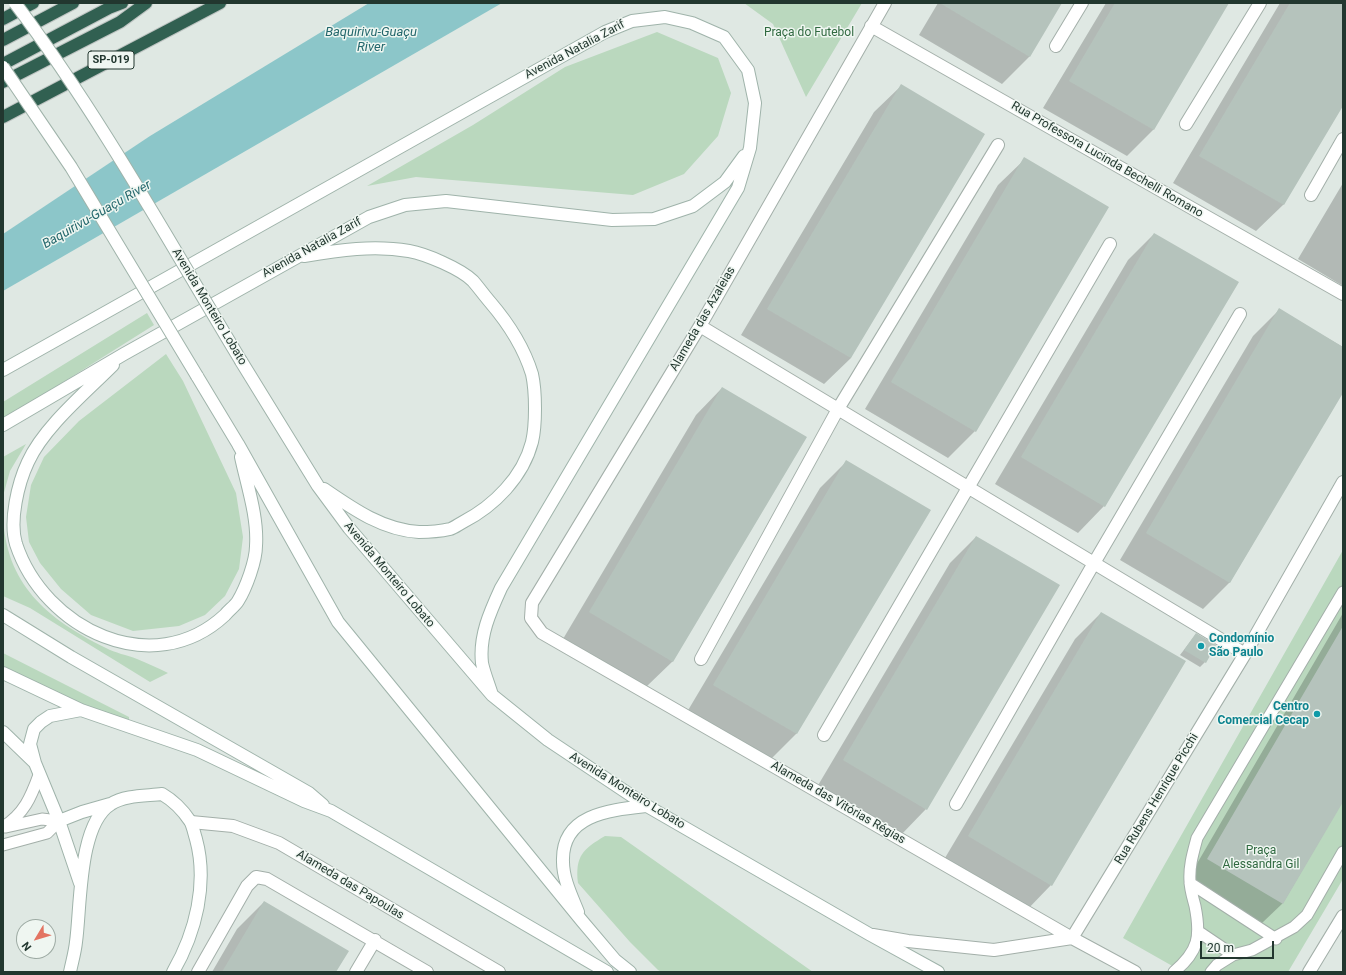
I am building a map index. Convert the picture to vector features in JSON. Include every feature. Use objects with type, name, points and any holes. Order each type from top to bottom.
[{"type":"highway","points":[[3,19],[32,3]]},
{"type":"highway","points":[[3,40],[73,3]]},
{"type":"highway","points":[[3,65],[109,8],[122,3]]},
{"type":"highway","points":[[3,82],[120,22],[146,3]]},
{"type":"highway","name":"SP-019","points":[[3,117],[220,3]]},
{"type":"main road","name":"Avenida Monteiro Lobato","points":[[16,3],[41,37],[109,141],[318,486],[349,528],[492,695],[548,740],[646,806],[938,972]]},
{"type":"main road","name":"Alameda das Azaleias","points":[[542,633],[531,618],[532,603],[700,326],[885,3]]},
{"type":"main road","points":[[1056,46],[1082,3]]},
{"type":"main road","points":[[1186,124],[1260,3]]},
{"type":"main road","name":"Avenida Natalia Zarif","points":[[3,370],[605,32],[632,21],[665,17],[692,23],[724,37],[748,70],[755,103],[750,148],[725,182],[693,206],[654,219],[612,220],[446,201],[405,205],[369,216],[124,354],[3,425]]},
{"type":"main road","name":"Rua Professora Lucinda Bechelli Romano","points":[[871,26],[1343,294]]},
{"type":"main road","points":[[3,65],[71,167],[238,444],[338,622],[582,922],[615,960],[630,972]]},
{"type":"main road","points":[[1311,195],[1343,139]]},
{"type":"main road","points":[[701,659],[838,409],[998,145]]},
{"type":"main road","points":[[492,695],[482,663],[482,638],[490,612],[501,588],[738,188],[750,148]]},
{"type":"main road","points":[[824,735],[1110,244]]},
{"type":"main road","points":[[295,257],[341,250],[378,248],[410,251],[441,262],[472,280],[497,310],[517,339],[532,375],[535,410],[532,442],[519,472],[498,498],[479,514],[450,529],[419,532],[385,525],[352,508],[318,486]]},
{"type":"main road","points":[[956,804],[1094,563],[1240,314]]},
{"type":"main road","points":[[700,326],[1245,654]]},
{"type":"main road","points":[[124,354],[40,439],[28,462],[19,489],[14,515],[16,543],[30,575],[58,610],[83,627],[113,641],[145,646],[179,642],[202,632],[219,620],[238,602],[247,583],[256,546],[253,511],[238,444]]},
{"type":"main road","name":"Rua Rubens Henrique Picchi","points":[[1072,938],[1245,654],[1343,482]]},
{"type":"main road","points":[[3,615],[71,657],[309,793],[331,811],[607,972]]},
{"type":"main road","name":"Alameda das Vitórias Régias","points":[[542,633],[1072,938],[1135,972]]},
{"type":"main road","points":[[3,673],[80,710],[197,750],[304,801],[331,811]]},
{"type":"main road","points":[[80,710],[50,716],[38,725],[31,736],[30,744],[34,763],[59,821],[81,888]]},
{"type":"main road","points":[[3,732],[34,763]]},
{"type":"main road","points":[[59,821],[120,800],[162,794],[178,804],[191,822],[199,849],[202,872],[198,908],[192,930],[174,972]]},
{"type":"main road","points":[[70,972],[76,942],[85,854],[97,819],[110,804]]},
{"type":"main road","points":[[582,922],[568,884],[563,863],[564,845],[573,830],[585,819],[612,810],[646,806]]},
{"type":"main road","name":"Alameda das Papoulas","points":[[191,822],[234,826],[279,843],[499,972]]},
{"type":"main road","points":[[198,972],[247,886],[256,878],[268,879],[428,972]]},
{"type":"main road","points":[[1309,972],[1343,916]]},
{"type":"main road","points":[[869,934],[908,941],[994,950],[1072,938]]},
{"type":"main road","points":[[356,972],[375,940]]},
{"type":"lane","points":[[1174,972],[1186,962],[1194,948],[1199,932],[1190,883],[1191,860],[1197,838],[1343,592]]},
{"type":"lane","points":[[3,827],[25,808],[39,775]]},
{"type":"lane","points":[[3,827],[42,819],[59,821]]},
{"type":"lane","points":[[3,845],[47,833],[59,821]]},
{"type":"lane","points":[[1211,972],[1217,965],[1233,955],[1252,950],[1276,939],[1294,927],[1307,915],[1343,852]]},
{"type":"lane","points":[[1190,883],[1276,939]]},
{"type":"lane","points":[[1199,932],[1233,955]]},
{"type":"green space","name":"Praça do Futebol","points":[[744,3],[862,3],[806,97],[773,24]]},
{"type":"green space","points":[[657,32],[718,58],[731,93],[718,136],[684,174],[633,195],[416,177],[367,186],[473,125],[565,67]]},
{"type":"green space","points":[[147,313],[154,325],[3,420],[3,402]]},
{"type":"green space","points":[[166,354],[183,381],[236,493],[243,537],[239,569],[225,596],[205,615],[179,626],[133,631],[91,615],[61,589],[40,563],[29,542],[26,517],[31,485],[44,457],[79,421]]},
{"type":"green space","points":[[26,444],[10,471],[3,496],[3,457]]},
{"type":"green space","points":[[3,514],[6,539],[12,560],[21,580],[33,596],[48,611],[65,625],[106,648],[137,659],[168,673],[150,682],[30,608],[3,596]]},
{"type":"green space","name":"Praça Alessandra Gil","points":[[1343,550],[1343,879],[1288,972],[1183,972],[1123,938]]},
{"type":"green space","points":[[3,653],[129,717],[129,722],[3,678]]},
{"type":"green space","points":[[605,836],[621,837],[813,972],[662,972],[658,970],[630,942],[578,883],[578,866],[582,854],[591,845]]},
{"type":"water","name":"Baquirivu-Guaçu River","points":[[369,3],[502,3],[3,291],[3,234],[150,136]]},
{"type":"building","points":[[940,3],[1062,3],[1030,57]]},
{"type":"building","points":[[1115,3],[1229,3],[1154,130],[1069,81]]},
{"type":"building","points":[[1290,3],[1343,3],[1343,106],[1284,205],[1199,156]]},
{"type":"building","points":[[901,84],[985,134],[851,358],[767,309]]},
{"type":"building","points":[[1024,157],[1109,207],[976,432],[891,382]]},
{"type":"building","points":[[1154,233],[1239,282],[1105,507],[1021,457]]},
{"type":"building","points":[[1279,308],[1343,347],[1343,393],[1230,583],[1146,533]]},
{"type":"building","points":[[722,387],[807,437],[673,662],[589,612]]},
{"type":"building","points":[[846,460],[931,510],[797,734],[713,685]]},
{"type":"building","points":[[976,536],[1060,585],[927,810],[843,760]]},
{"type":"building","points":[[1101,612],[1186,661],[1052,886],[968,836]]},
{"type":"building","name":"Centro Comercial Cecap","points":[[1343,626],[1343,802],[1283,904],[1207,859]]},
{"type":"building","name":"Condomínio São Paulo","points":[[1196,633],[1216,645],[1206,663],[1184,650]]},
{"type":"building","points":[[264,901],[349,951],[336,972],[222,972]]},
{"type":"place","name":"Condomínio São Paulo","points":[[1201,646]]},
{"type":"place","name":"Centro Comercial Cecap","points":[[1317,714]]}]
